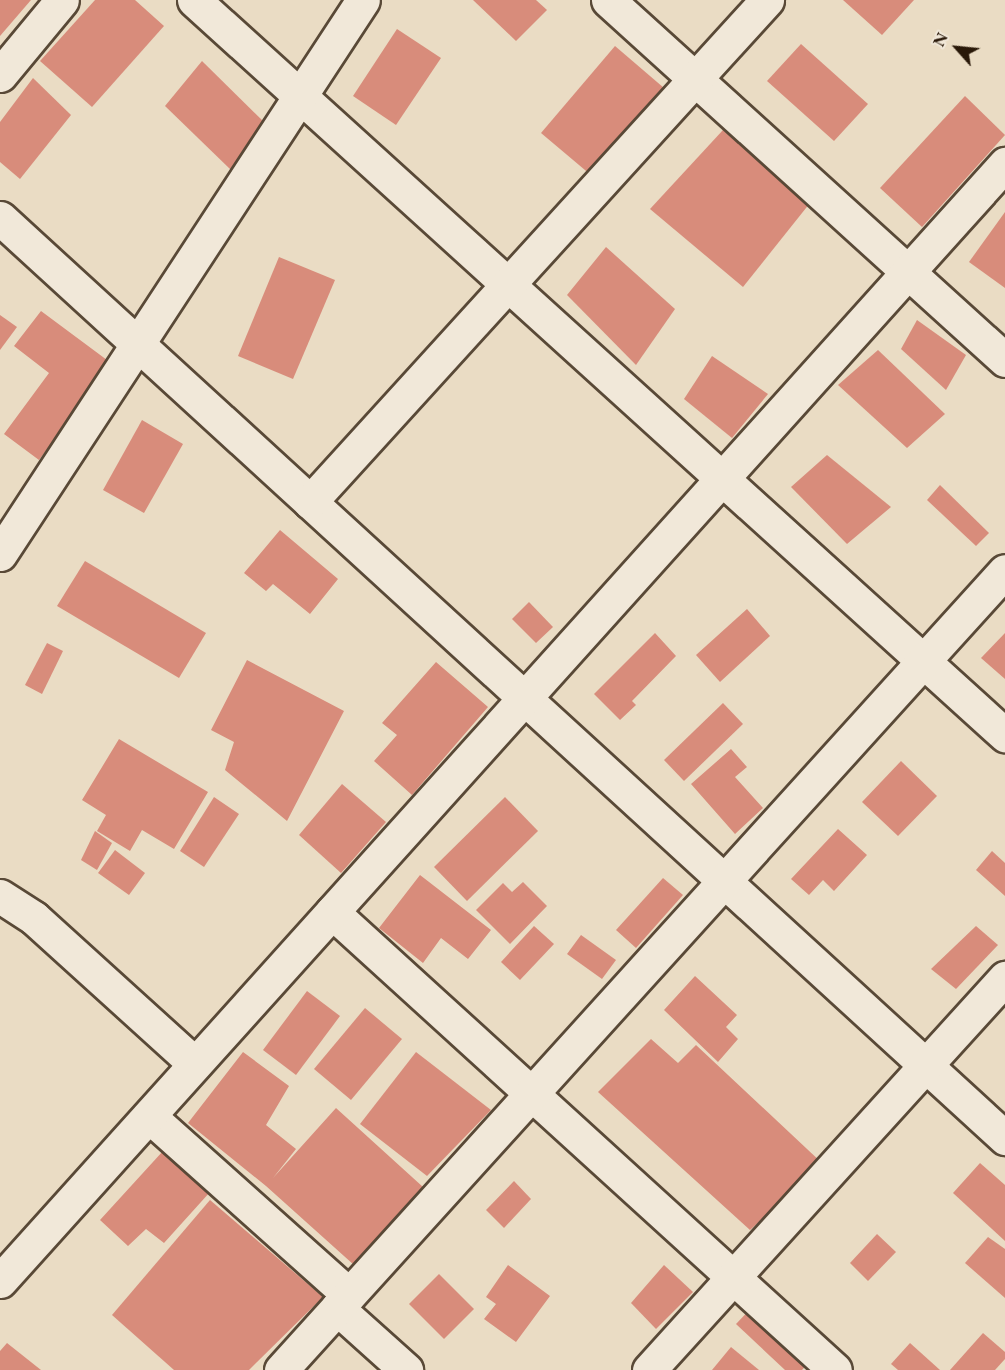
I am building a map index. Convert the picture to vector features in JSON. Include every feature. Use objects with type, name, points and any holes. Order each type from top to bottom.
[{"type":"street","points":[[0,75],[62,0]]},
{"type":"street","points":[[194,0],[1005,735]]},
{"type":"street","points":[[0,554],[136,343],[363,0]]},
{"type":"street","points":[[608,0],[1005,360]]},
{"type":"street","points":[[310,502],[767,0]]},
{"type":"street","points":[[0,1281],[1005,164]]},
{"type":"street","points":[[0,218],[1005,1138]]},
{"type":"street","points":[[281,1370],[1005,571]]},
{"type":"street","points":[[0,896],[34,918],[195,1064]]},
{"type":"street","points":[[332,912],[836,1370]]},
{"type":"street","points":[[649,1370],[1005,978]]},
{"type":"street","points":[[149,1116],[343,1302],[406,1370]]},
{"type":"building","points":[[0,0],[31,0],[0,36]]},
{"type":"building","points":[[95,0],[135,0],[164,26],[92,107],[40,61]]},
{"type":"building","points":[[473,0],[536,0],[547,10],[516,41]]},
{"type":"building","points":[[843,0],[914,0],[882,35]]},
{"type":"building","points":[[397,29],[441,58],[396,125],[353,96]]},
{"type":"building","points":[[801,44],[868,104],[834,141],[767,81]]},
{"type":"building","points":[[615,46],[671,94],[598,181],[541,133]]},
{"type":"building","points":[[202,61],[265,123],[231,170],[165,106]]},
{"type":"building","points":[[33,78],[71,115],[20,179],[0,162],[0,122]]},
{"type":"building","points":[[965,96],[1005,135],[922,227],[880,188]]},
{"type":"building","points":[[723,130],[810,203],[743,287],[650,209]]},
{"type":"building","points":[[1005,212],[1005,288],[969,262]]},
{"type":"building","points":[[606,247],[675,309],[636,365],[567,295]]},
{"type":"building","points":[[279,257],[335,280],[293,379],[238,356]]},
{"type":"building","points":[[41,311],[111,363],[39,460],[4,434],[49,373],[14,346]]},
{"type":"building","points":[[0,315],[17,327],[0,350]]},
{"type":"building","points":[[917,320],[966,355],[946,390],[901,349]]},
{"type":"building","points":[[878,350],[945,414],[907,448],[838,385]]},
{"type":"building","points":[[712,356],[768,394],[732,438],[684,399]]},
{"type":"building","points":[[142,420],[183,444],[144,513],[103,490]]},
{"type":"building","points":[[827,455],[891,507],[847,544],[791,487]]},
{"type":"building","points":[[940,485],[989,533],[976,546],[927,500]]},
{"type":"building","points":[[280,530],[338,579],[310,614],[273,584],[266,591],[244,573]]},
{"type":"building","points":[[85,561],[206,633],[179,678],[57,606]]},
{"type":"building","points":[[529,602],[553,627],[536,643],[512,619]]},
{"type":"building","points":[[747,609],[770,636],[720,682],[696,655]]},
{"type":"building","points":[[655,633],[676,656],[632,701],[636,705],[620,720],[594,694]]},
{"type":"building","points":[[1005,633],[1005,679],[981,658]]},
{"type":"building","points":[[47,643],[63,651],[42,694],[25,685]]},
{"type":"building","points":[[247,660],[344,711],[287,821],[225,770],[234,742],[211,730]]},
{"type":"building","points":[[436,662],[488,707],[412,795],[374,761],[397,735],[382,723]]},
{"type":"building","points":[[723,703],[743,724],[684,781],[664,760]]},
{"type":"building","points":[[119,739],[208,792],[174,849],[142,830],[130,851],[97,831],[106,815],[82,800]]},
{"type":"building","points":[[731,749],[747,767],[735,777],[763,808],[735,834],[691,784]]},
{"type":"building","points":[[901,761],[937,796],[898,836],[862,802]]},
{"type":"building","points":[[342,784],[386,822],[341,873],[299,835]]},
{"type":"building","points":[[214,797],[239,814],[204,867],[180,851]]},
{"type":"building","points":[[505,797],[538,831],[467,901],[434,867]]},
{"type":"building","points":[[838,829],[867,855],[834,891],[823,880],[809,895],[791,879]]},
{"type":"building","points":[[95,831],[112,843],[97,870],[81,860]]},
{"type":"building","points":[[115,850],[145,873],[129,895],[98,873]]},
{"type":"building","points":[[992,851],[1005,863],[1005,896],[976,870]]},
{"type":"building","points":[[420,875],[491,930],[468,959],[441,938],[423,963],[379,928]]},
{"type":"building","points":[[663,878],[683,895],[636,948],[616,930]]},
{"type":"building","points":[[523,882],[547,906],[510,944],[476,910],[503,883],[512,892]]},
{"type":"building","points":[[534,926],[554,944],[520,980],[501,962]]},
{"type":"building","points":[[976,926],[998,945],[956,989],[931,969]]},
{"type":"building","points":[[581,935],[616,960],[602,979],[567,954]]},
{"type":"building","points":[[695,976],[737,1015],[726,1027],[738,1039],[718,1062],[664,1010]]},
{"type":"building","points":[[307,991],[340,1016],[296,1075],[263,1050]]},
{"type":"building","points":[[365,1008],[402,1039],[351,1100],[314,1069]]},
{"type":"building","points":[[651,1039],[678,1063],[696,1045],[823,1164],[750,1230],[598,1092]]},
{"type":"building","points":[[243,1052],[289,1086],[266,1125],[296,1149],[273,1178],[336,1108],[423,1187],[354,1265],[266,1186],[188,1123]]},
{"type":"building","points":[[416,1052],[491,1110],[427,1176],[360,1124]]},
{"type":"building","points":[[163,1151],[210,1192],[164,1243],[146,1229],[128,1246],[100,1220]]},
{"type":"building","points":[[980,1163],[1005,1185],[1005,1241],[953,1193]]},
{"type":"building","points":[[514,1181],[531,1199],[504,1228],[486,1210]]},
{"type":"building","points":[[210,1200],[323,1297],[249,1370],[174,1370],[112,1315]]},
{"type":"building","points":[[877,1234],[896,1252],[868,1281],[850,1263]]},
{"type":"building","points":[[988,1237],[1005,1249],[1005,1298],[965,1263]]},
{"type":"building","points":[[508,1265],[550,1296],[516,1342],[484,1319],[496,1304],[486,1297]]},
{"type":"building","points":[[664,1265],[693,1292],[656,1329],[631,1303]]},
{"type":"building","points":[[439,1274],[474,1309],[444,1339],[409,1304]]},
{"type":"building","points":[[757,1302],[814,1357],[802,1370],[785,1370],[736,1324]]},
{"type":"building","points":[[983,1333],[1005,1352],[1005,1359],[995,1370],[950,1370]]},
{"type":"building","points":[[7,1343],[41,1370],[0,1370],[0,1351]]},
{"type":"building","points":[[910,1343],[940,1370],[898,1370],[891,1364]]},
{"type":"building","points":[[731,1347],[759,1370],[712,1370]]}]
